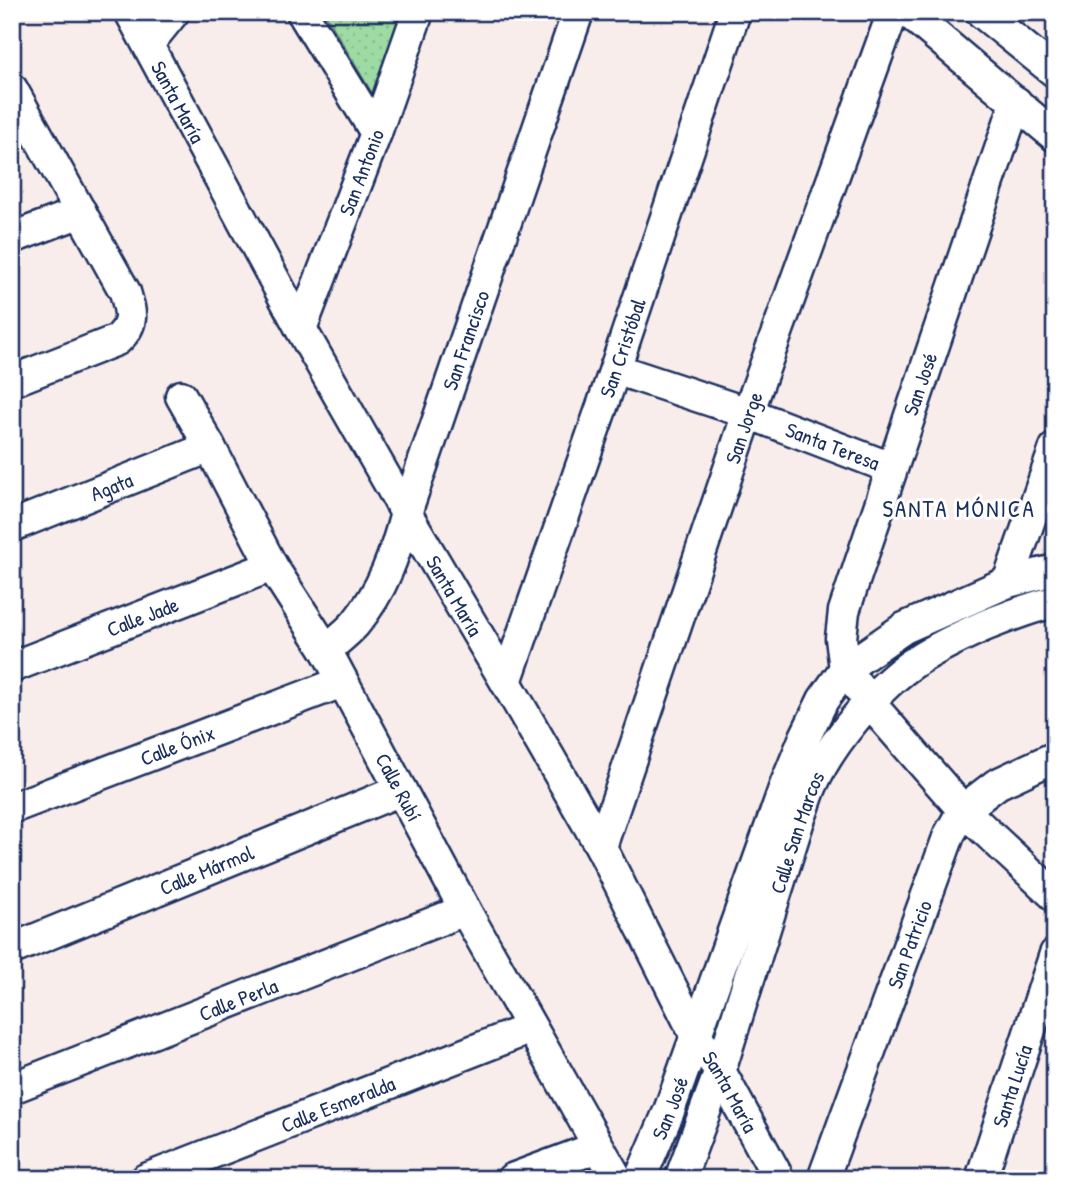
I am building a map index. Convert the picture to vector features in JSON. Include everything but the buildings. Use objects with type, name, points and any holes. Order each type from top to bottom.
[{"type":"street","name":"Santa María","points":[[130,12],[301,329],[601,847],[696,1036],[720,1071],[779,1179]]},
{"type":"street","points":[[148,44],[174,12]]},
{"type":"street","points":[[302,12],[376,133]]},
{"type":"street","name":"San Antonio","points":[[301,329],[376,133],[418,12]]},
{"type":"street","name":"San Francisco","points":[[326,650],[354,625],[377,593],[395,554],[406,513],[578,12]]},
{"type":"street","name":"San Cristóbal","points":[[506,682],[735,12]]},
{"type":"street","name":"San Jorge","points":[[601,847],[748,413],[893,12]]},
{"type":"street","points":[[908,12],[1055,136]]},
{"type":"street","points":[[981,12],[1055,72]]},
{"type":"street","points":[[12,381],[117,340],[126,332],[130,321],[125,292],[14,95]]},
{"type":"street","name":"San José","points":[[845,669],[841,638],[844,611],[1016,102]]},
{"type":"street","points":[[12,238],[81,212]]},
{"type":"street","name":"Santa Teresa","points":[[615,369],[748,413],[891,467]]},
{"type":"street","name":"Calle Rubí","points":[[181,396],[272,566],[326,650],[465,909],[617,1179]]},
{"type":"street","name":"Agata","points":[[12,526],[210,447]]},
{"type":"street","points":[[1008,582],[1050,481],[1055,448]]},
{"type":"street","name":"Calle Jade","points":[[12,667],[272,566]]},
{"type":"street","name":"Calle San Marcos","points":[[696,1036],[785,786],[823,701],[845,669],[904,628],[1008,582],[1055,570]]},
{"type":"street","name":"Calle San Marcos","points":[[680,1179],[720,1071],[799,820],[813,783],[848,727],[869,702],[909,666],[957,638],[1005,617],[1055,602]]},
{"type":"street","points":[[845,669],[869,702],[962,810],[1055,896]]},
{"type":"street","name":"Calle Ónix","points":[[12,808],[342,682]]},
{"type":"street","name":"San Patricio","points":[[822,1179],[948,835],[962,810],[997,784],[1055,757]]},
{"type":"street","name":"Calle Mármol","points":[[12,949],[401,790]]},
{"type":"street","name":"Calle Perla","points":[[12,1088],[465,909]]},
{"type":"street","name":"Santa Lucía","points":[[981,1179],[1055,954]]},
{"type":"street","name":"Calle Esmeralda","points":[[146,1179],[531,1028]]},
{"type":"street","name":"San José","points":[[640,1179],[669,1111],[696,1036]]},
{"type":"street","points":[[512,1179],[598,1147]]},
{"type":"green space","points":[[324,12],[403,12],[374,97]]},
{"type":"district","name":"SANTA MÓNICA","points":[[959,508]]}]
